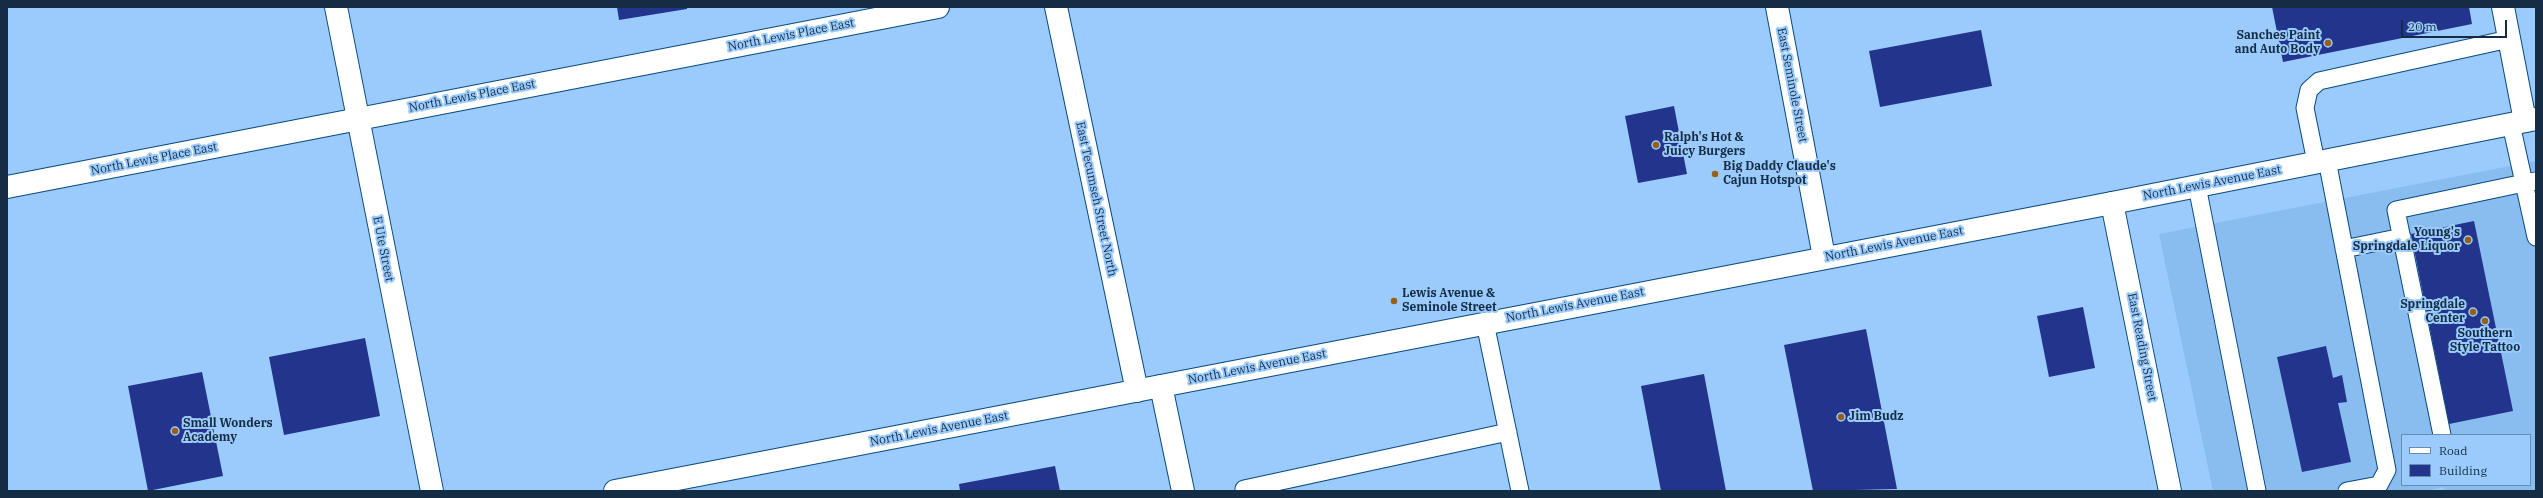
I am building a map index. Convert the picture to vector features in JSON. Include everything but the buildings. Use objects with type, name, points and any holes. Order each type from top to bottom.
[{"type":"street","name":"E Ute Street","points":[[336,7],[432,491]]},
{"type":"street","name":"North Lewis Place East","points":[[7,188],[938,7]]},
{"type":"street","name":"East Tecumseh Street North","points":[[1056,7],[1137,391]]},
{"type":"street","name":"East Seminole Street","points":[[1777,7],[1824,257]]},
{"type":"street","points":[[2502,7],[2524,121]]},
{"type":"street","name":"North Lewis Avenue East","points":[[615,491],[1824,257],[2112,203],[2524,121]]},
{"type":"street","name":"East Reading Street","points":[[2112,203],[2170,491]]},
{"type":"street","points":[[1161,386],[1183,491]]},
{"type":"lane","points":[[2347,491],[2379,485],[2387,470],[2344,249],[2322,161],[2305,108],[2308,90],[2319,81],[2509,39]]},
{"type":"lane","points":[[2524,121],[2536,237]]},
{"type":"lane","points":[[2442,434],[2396,210],[2530,182]]},
{"type":"lane","points":[[2197,186],[2257,491]]},
{"type":"lane","points":[[2344,249],[2402,237]]},
{"type":"lane","points":[[1485,323],[1520,491]]},
{"type":"lane","points":[[1244,489],[1508,432]]},
{"type":"shaded area","points":[[2536,161],[2536,491],[2445,491],[2444,487],[2426,491],[2213,491],[2159,234]]},
{"type":"place","name":"Sanches Paint and Auto Body","points":[[2328,43]]},
{"type":"place","name":"Ralph's Hot & Juicy Burgers","points":[[1656,145]]},
{"type":"place","name":"Big Daddy Claude's Cajun Hotspot","points":[[1715,174]]},
{"type":"place","name":"Young's Springdale Liquor","points":[[2468,240]]},
{"type":"place","name":"Lewis Avenue & Seminole Street","points":[[1394,301]]},
{"type":"place","name":"Springdale Center","points":[[2473,312]]},
{"type":"place","name":"Southern Style Tattoo","points":[[2485,321]]},
{"type":"place","name":"Jim Budz","points":[[1841,417]]},
{"type":"place","name":"Small Wonders Academy","points":[[175,431]]}]
